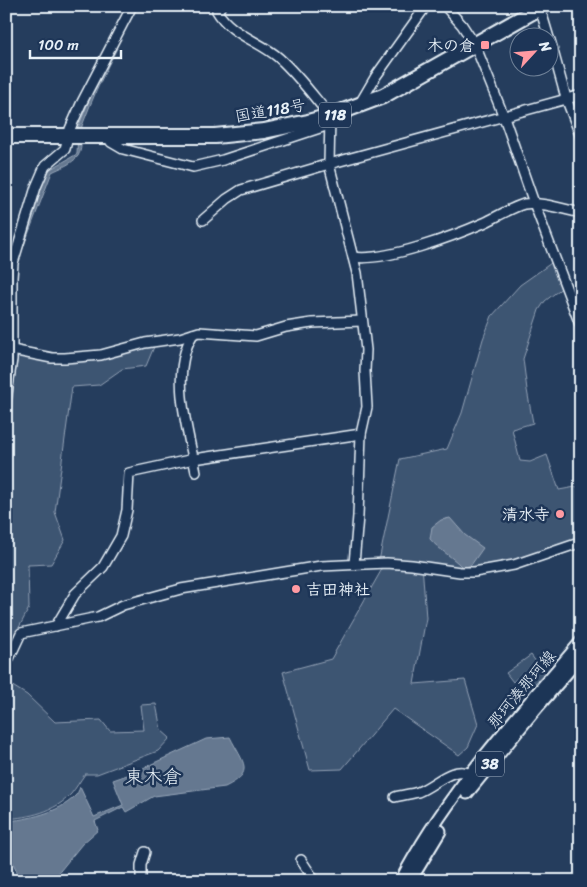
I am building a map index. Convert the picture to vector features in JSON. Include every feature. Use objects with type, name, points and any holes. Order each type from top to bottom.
[{"type":"highway","name":"国道118号","points":[[6,136],[215,136],[330,120],[399,87],[540,8]]},
{"type":"main road","name":"那珂湊那珂線","points":[[401,881],[426,838],[471,774],[581,642]]},
{"type":"main road","name":"那珂湊那珂線","points":[[410,881],[435,838],[475,782],[581,656]]},
{"type":"street","points":[[6,400],[15,351],[12,278],[15,252],[40,175],[52,159],[65,148],[70,129],[81,104],[132,6]]},
{"type":"street","points":[[221,6],[217,12],[222,18],[233,29],[278,56],[330,120],[329,164],[353,257],[359,288],[366,350],[367,407],[360,434],[358,516],[354,564]]},
{"type":"street","points":[[358,106],[376,76],[426,6]]},
{"type":"street","points":[[445,6],[462,25],[474,45],[504,117],[534,204],[581,327]]},
{"type":"street","points":[[540,8],[546,28]]},
{"type":"street","points":[[560,77],[581,137]]},
{"type":"street","points":[[203,220],[226,199],[241,190],[581,95]]},
{"type":"street","points":[[107,136],[111,142],[123,149],[193,167],[223,160],[330,120]]},
{"type":"street","points":[[353,257],[365,259],[436,242],[484,223],[518,206],[534,204],[581,213]]},
{"type":"street","points":[[15,351],[52,358],[65,358],[101,354],[199,332],[256,336],[286,327],[312,323],[362,321]]},
{"type":"street","points":[[193,334],[187,344],[183,359],[182,383],[183,407],[196,472]]},
{"type":"street","points":[[56,626],[75,594],[103,567],[121,536],[127,510],[129,473],[194,459],[360,434]]},
{"type":"street","points":[[6,665],[21,633],[98,617],[123,605],[181,589],[321,566],[354,564],[396,564],[474,572],[514,565],[581,544]]},
{"type":"street","points":[[395,797],[419,791],[455,772],[463,770],[471,774]]},
{"type":"street","points":[[141,881],[141,865],[145,852]]},
{"type":"street","points":[[301,860],[315,881]]},
{"type":"shaded area","points":[[113,46],[117,48],[98,86],[82,126],[80,152],[66,166],[52,172],[24,245],[20,243],[49,170],[77,154],[78,128],[103,65]]},
{"type":"shaded area","points":[[554,261],[563,287],[545,301],[539,310],[523,359],[533,423],[512,429],[520,461],[530,462],[547,455],[559,490],[581,486],[581,547],[522,566],[462,570],[422,564],[426,618],[414,684],[465,680],[478,724],[468,747],[459,755],[393,709],[342,769],[310,770],[283,672],[331,659],[386,562],[379,561],[400,459],[447,449],[462,413],[483,339],[492,316],[520,285]]},
{"type":"shaded area","points":[[156,342],[146,366],[122,369],[99,385],[72,387],[55,512],[65,540],[51,564],[28,565],[29,608],[6,653],[6,435],[18,356],[62,361]]},
{"type":"shaded area","points":[[450,518],[465,535],[483,548],[471,565],[463,568],[430,539],[432,527],[441,520]]},
{"type":"shaded area","points":[[531,655],[545,674],[534,684],[529,681],[524,685],[517,678],[513,682],[506,673]]},
{"type":"shaded area","points":[[6,682],[27,695],[55,722],[101,720],[110,731],[144,730],[141,705],[156,704],[161,730],[170,738],[158,751],[97,774],[85,774],[65,800],[49,809],[24,817],[6,819]]},
{"type":"shaded area","points":[[230,737],[244,766],[241,777],[235,782],[225,787],[154,796],[126,812],[123,807],[95,821],[98,830],[82,844],[52,881],[21,881],[6,847],[6,821],[33,817],[52,811],[75,796],[80,787],[94,817],[123,805],[113,780],[206,739]]},
{"type":"waterway","points":[[6,430],[11,392]]},
{"type":"place","name":"木の倉","points":[[485,45]]},
{"type":"place","name":"清水寺","points":[[560,514]]},
{"type":"place","name":"吉田神社","points":[[296,589]]},
{"type":"district","name":"東木倉","points":[[153,776]]}]
